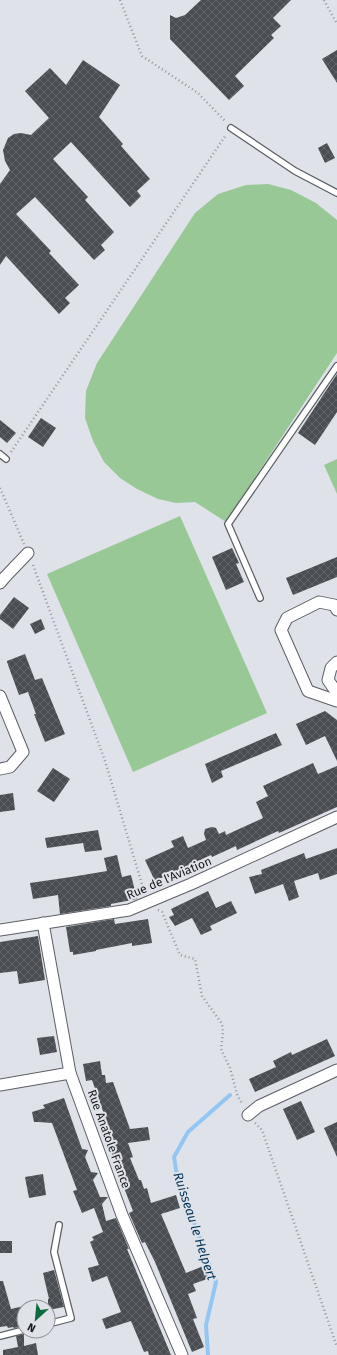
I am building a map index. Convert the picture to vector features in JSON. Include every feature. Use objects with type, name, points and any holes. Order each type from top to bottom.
[{"type":"street","points":[[0,583],[28,553]]},
{"type":"street","points":[[337,610],[334,605],[319,602],[287,618],[281,630],[308,691],[337,701]]},
{"type":"street","points":[[337,662],[331,668],[328,680],[337,693]]},
{"type":"street","points":[[0,696],[23,752],[10,768],[0,769]]},
{"type":"street","name":"Rue de l'Aviation","points":[[0,930],[129,910],[191,884],[337,817]]},
{"type":"street","name":"Rue Anatole France","points":[[43,923],[70,1073],[122,1216],[182,1355]]},
{"type":"street","points":[[248,1116],[259,1106],[337,1070]]},
{"type":"street","points":[[0,1085],[70,1073]]},
{"type":"lane","points":[[232,128],[295,171],[337,193]]},
{"type":"lane","points":[[260,598],[228,524],[337,366]]},
{"type":"lane","points":[[0,454],[6,459]]},
{"type":"lane","points":[[56,1322],[72,1318],[54,1252],[59,1225]]},
{"type":"lane","points":[[0,1336],[16,1332]]},
{"type":"path","points":[[6,459],[232,128],[198,93],[142,56],[120,0]]},
{"type":"path","points":[[324,0],[337,24]]},
{"type":"path","points":[[0,488],[28,553],[106,761],[148,902]]},
{"type":"green space","points":[[268,184],[291,190],[316,203],[337,220],[337,353],[226,522],[195,502],[176,503],[158,499],[137,489],[120,478],[104,462],[93,441],[85,418],[86,391],[97,363],[195,213],[218,194],[246,185]]},
{"type":"green space","points":[[337,459],[337,494],[324,465]]},
{"type":"green space","points":[[180,516],[267,713],[133,772],[47,574]]},
{"type":"building","points":[[201,0],[291,0],[273,18],[281,26],[271,35],[274,38],[235,76],[244,86],[229,100],[170,39],[170,15],[176,18],[185,15]]},
{"type":"building","points":[[337,50],[337,83],[322,59]]},
{"type":"building","points":[[83,60],[120,85],[99,117],[123,144],[121,146],[150,179],[137,191],[141,196],[130,207],[71,142],[53,159],[88,197],[85,200],[114,232],[101,245],[105,250],[94,260],[35,197],[16,214],[51,251],[49,253],[79,285],[65,298],[70,303],[59,314],[6,256],[0,265],[0,184],[10,170],[5,161],[3,150],[8,138],[14,134],[21,133],[31,135],[49,118],[25,91],[50,68],[66,85]]},
{"type":"building","points":[[327,143],[335,158],[325,163],[318,148]]},
{"type":"building","points":[[337,374],[337,412],[315,445],[298,433]]},
{"type":"building","points":[[41,418],[56,428],[43,447],[28,437]]},
{"type":"building","points":[[0,420],[16,433],[7,443],[0,437]]},
{"type":"building","points":[[232,548],[239,563],[236,564],[244,582],[226,590],[212,557]]},
{"type":"building","points":[[337,557],[337,577],[293,595],[286,578]]},
{"type":"building","points":[[14,597],[29,608],[13,629],[0,619],[0,615]]},
{"type":"building","points":[[41,619],[45,629],[35,634],[30,624]]},
{"type":"building","points":[[25,654],[35,680],[42,678],[65,734],[45,742],[34,714],[36,714],[28,692],[19,695],[7,662]]},
{"type":"building","points":[[325,711],[337,720],[337,761],[325,736],[306,745],[296,724]]},
{"type":"building","points":[[276,733],[282,745],[221,771],[223,777],[212,783],[205,764]]},
{"type":"building","points":[[313,763],[318,774],[337,766],[337,807],[279,833],[278,831],[237,850],[236,846],[212,857],[211,855],[155,881],[145,860],[174,847],[171,841],[183,836],[188,848],[206,840],[204,834],[205,829],[212,827],[216,828],[219,834],[225,831],[226,835],[263,818],[256,802],[268,796],[263,786]]},
{"type":"building","points":[[53,768],[70,779],[54,802],[37,791]]},
{"type":"building","points":[[13,793],[15,810],[0,812],[0,795]]},
{"type":"building","points":[[98,830],[102,850],[85,852],[83,843],[47,848],[45,838]]},
{"type":"building","points":[[337,848],[337,874],[320,880],[318,873],[294,881],[299,897],[289,901],[283,884],[255,894],[249,877],[262,874],[261,870],[304,853],[306,859]]},
{"type":"building","points":[[117,855],[122,877],[131,875],[137,899],[111,904],[111,906],[60,914],[58,895],[33,899],[30,883],[107,871],[104,858]]},
{"type":"building","points":[[208,891],[216,908],[231,901],[237,913],[210,926],[212,930],[201,935],[192,918],[175,926],[169,917],[174,915],[171,909]]},
{"type":"building","points":[[114,919],[115,924],[148,919],[152,943],[132,946],[132,943],[73,955],[73,952],[70,952],[66,927]]},
{"type":"building","points":[[38,936],[45,980],[19,984],[17,971],[0,973],[0,942]]},
{"type":"building","points":[[54,1036],[57,1052],[40,1055],[37,1038]]},
{"type":"building","points":[[327,1039],[335,1056],[255,1092],[249,1079],[276,1067],[273,1061],[291,1052],[292,1055]]},
{"type":"building","points":[[100,1061],[102,1075],[105,1075],[106,1083],[113,1082],[130,1129],[148,1127],[150,1140],[128,1143],[133,1157],[130,1158],[144,1189],[147,1188],[151,1203],[176,1195],[180,1208],[161,1214],[186,1273],[206,1265],[209,1272],[210,1278],[193,1284],[196,1291],[188,1294],[197,1318],[193,1319],[204,1347],[192,1352],[155,1262],[145,1242],[142,1243],[129,1213],[133,1211],[121,1180],[124,1180],[109,1147],[115,1145],[92,1080],[86,1081],[83,1064]]},
{"type":"building","points":[[64,1098],[82,1149],[88,1150],[85,1157],[91,1172],[98,1173],[93,1180],[100,1197],[108,1197],[102,1204],[106,1221],[116,1218],[129,1249],[127,1249],[171,1355],[149,1355],[148,1351],[144,1352],[131,1321],[106,1329],[102,1319],[121,1312],[107,1276],[92,1282],[88,1268],[99,1265],[90,1242],[94,1240],[92,1237],[103,1232],[94,1208],[82,1213],[73,1191],[77,1190],[52,1123],[34,1122],[32,1112],[45,1108],[43,1105]]},
{"type":"building","points":[[301,1101],[315,1132],[297,1140],[283,1109]]},
{"type":"building","points":[[337,1122],[337,1157],[324,1128]]},
{"type":"building","points":[[43,1174],[46,1195],[29,1198],[25,1177]]},
{"type":"building","points":[[0,1241],[12,1241],[12,1253],[0,1253]]},
{"type":"building","points":[[54,1270],[64,1307],[56,1308],[56,1299],[49,1299],[43,1273]]},
{"type":"building","points":[[0,1281],[3,1281],[11,1309],[16,1308],[16,1328],[8,1328],[7,1326],[0,1327]]},
{"type":"building","points":[[17,1339],[24,1339],[24,1346],[36,1343],[38,1355],[3,1355],[3,1350],[18,1347]]},
{"type":"waterway","name":"Ruisseau le Helpert","points":[[208,1355],[206,1325],[216,1282],[177,1176],[174,1157],[188,1132],[230,1095]]}]
